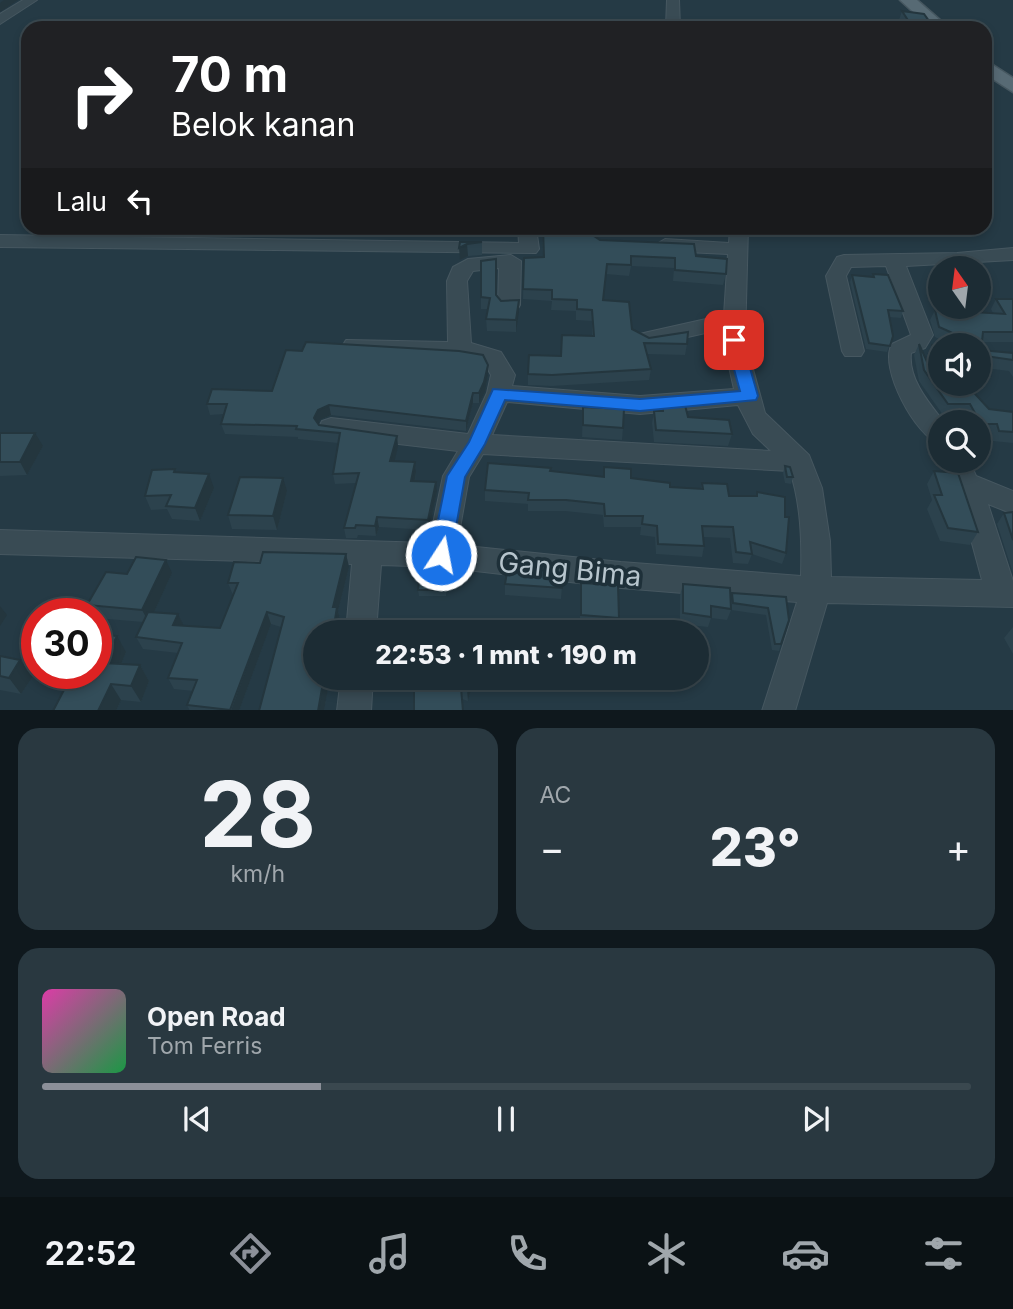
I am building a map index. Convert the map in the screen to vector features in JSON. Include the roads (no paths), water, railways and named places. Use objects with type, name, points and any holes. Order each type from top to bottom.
[{"type":"main road","points":[[908,0],[933,21]]},
{"type":"main road","points":[[992,70],[1013,87]]},
{"type":"street","points":[[0,20],[31,0]]},
{"type":"street","points":[[673,0],[673,21]]},
{"type":"street","points":[[0,241],[528,238],[525,257],[509,262],[468,265],[460,271],[457,282],[460,350]]},
{"type":"street","points":[[642,244],[738,238],[734,340],[753,415],[762,428],[800,462],[809,488],[816,541],[816,590],[778,710]]},
{"type":"street","points":[[853,351],[836,276],[844,261],[1013,254]]},
{"type":"street","points":[[893,260],[906,286],[922,335],[917,343]]},
{"type":"street","points":[[509,262],[509,305]]},
{"type":"street","points":[[648,339],[735,320]]},
{"type":"street","points":[[928,346],[917,343],[900,349],[900,362],[915,402],[928,419]]},
{"type":"street","points":[[338,344],[460,350],[484,353],[499,362],[503,375],[499,393],[476,444],[456,476],[441,555]]},
{"type":"street","points":[[499,393],[640,405],[750,396]]},
{"type":"street","points":[[331,427],[476,444],[800,462]]},
{"type":"street","points":[[962,473],[1007,594]]},
{"type":"street","points":[[964,473],[1013,503]]},
{"type":"street","name":"Gang Bima","points":[[0,542],[441,555],[621,575],[816,590],[1007,594]]},
{"type":"street","points":[[362,620],[368,552]]},
{"type":"street","points":[[354,710],[356,690]]}]
